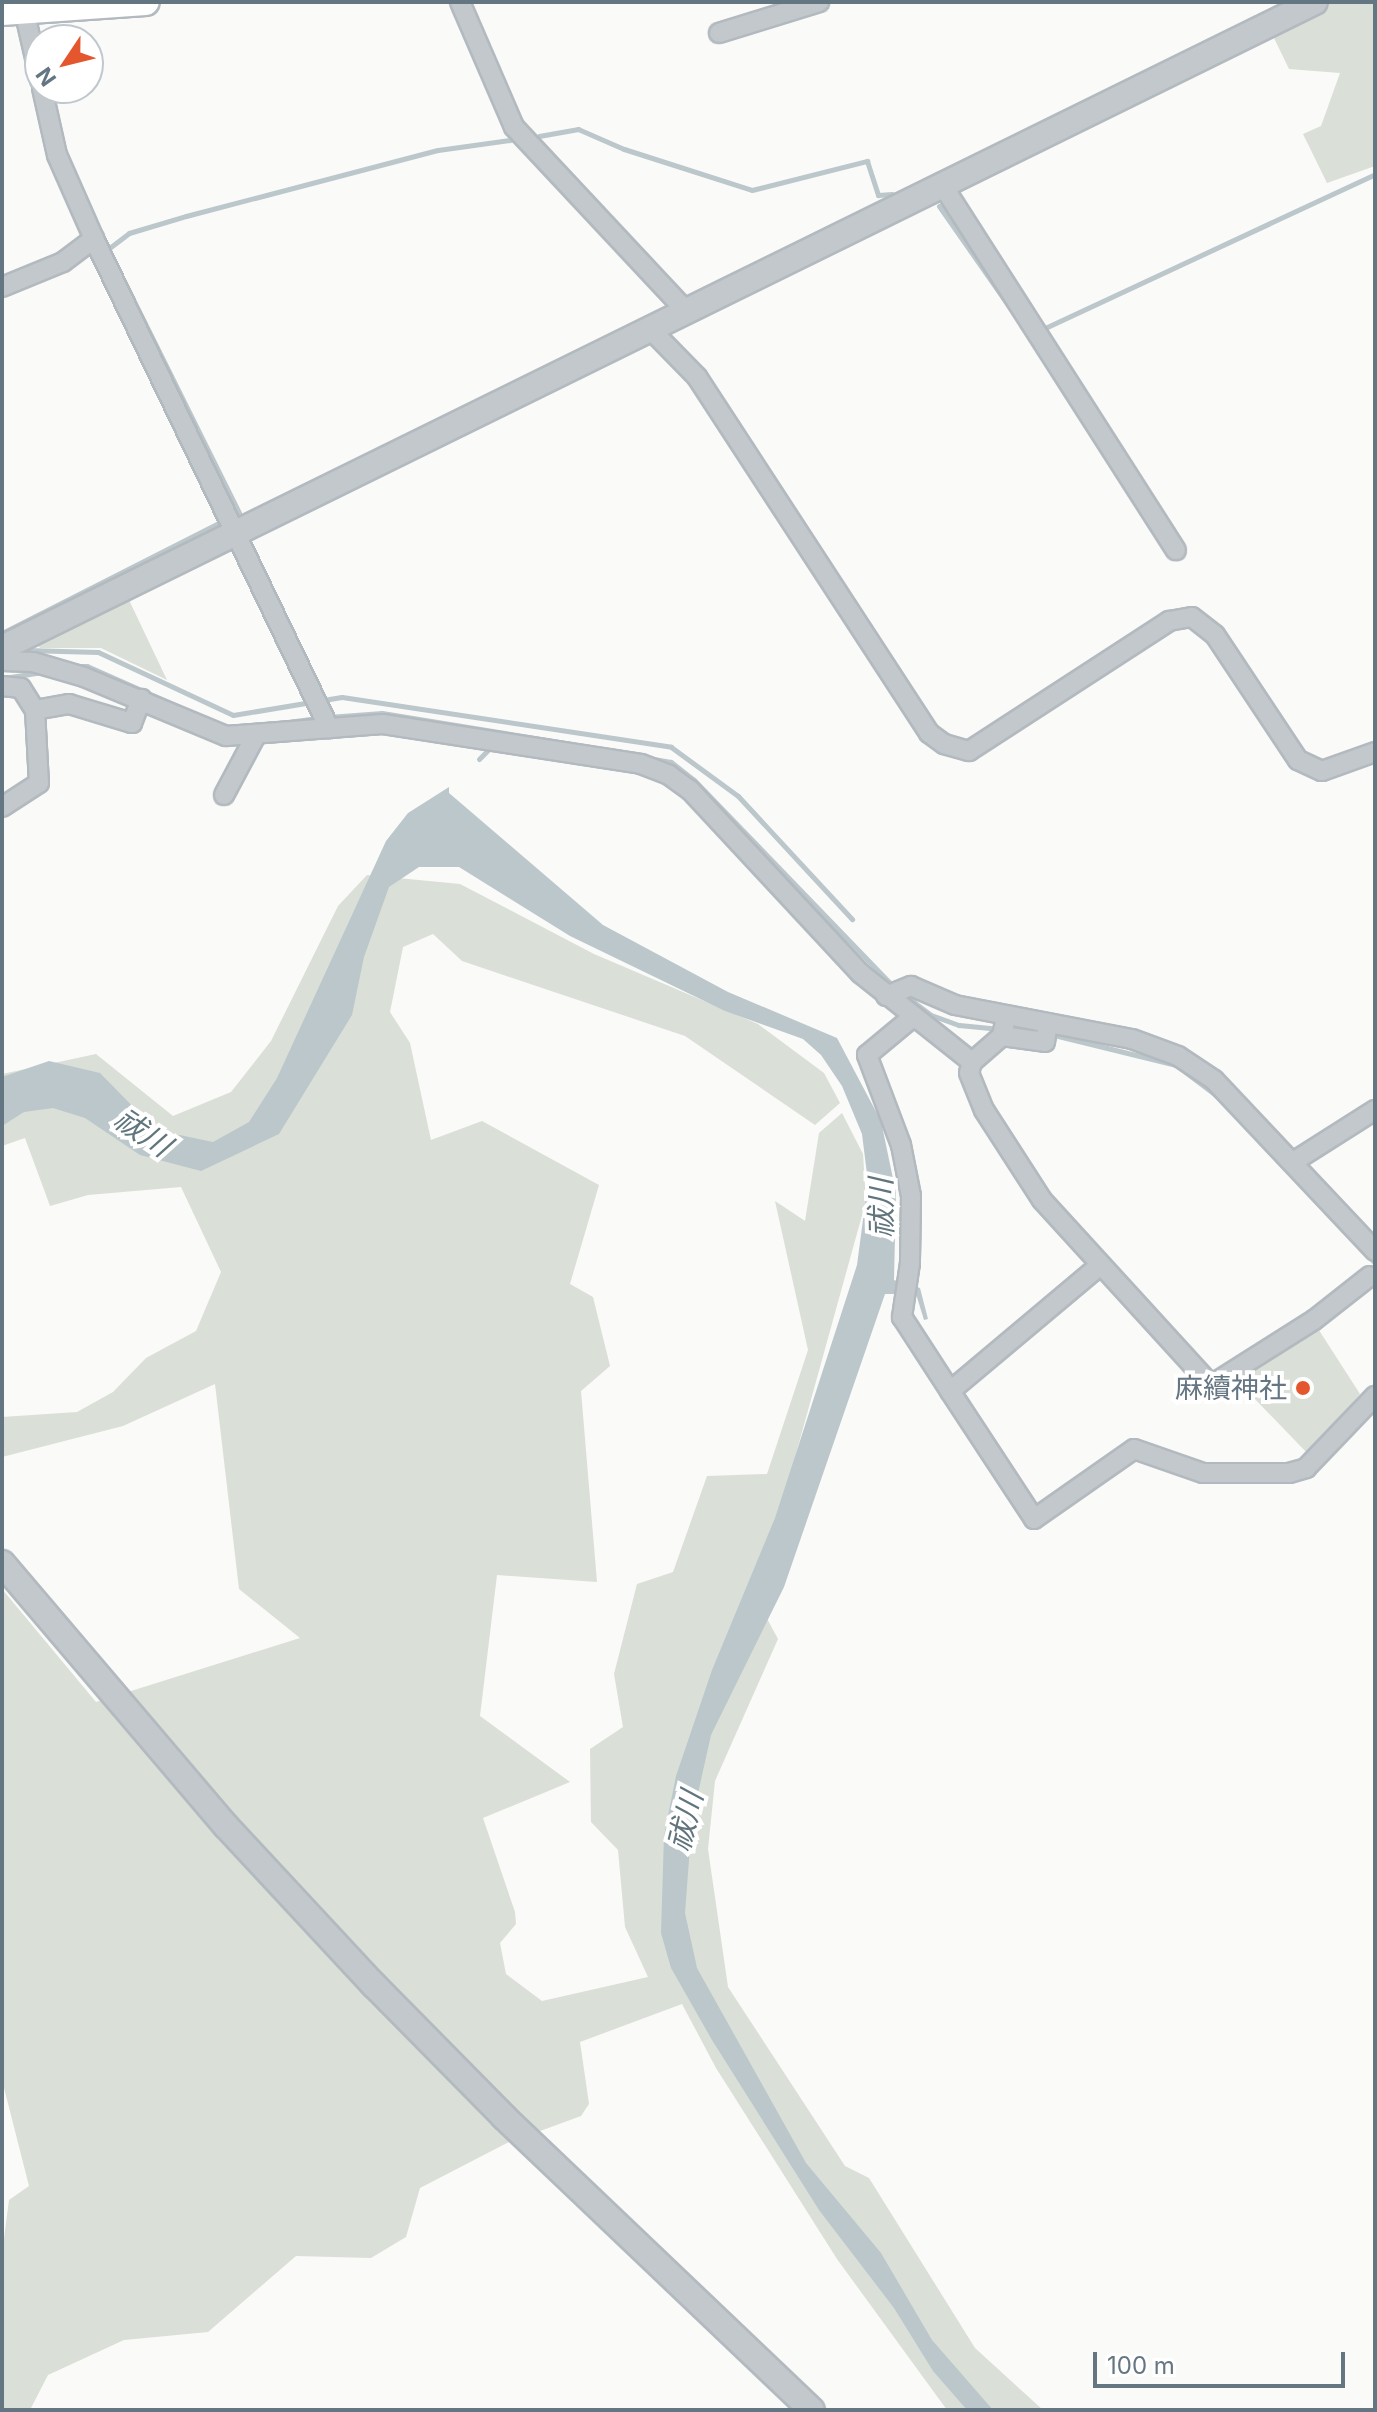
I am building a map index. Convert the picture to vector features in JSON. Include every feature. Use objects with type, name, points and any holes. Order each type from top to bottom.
[{"type":"main road","points":[[13,11],[146,2]]},
{"type":"street","points":[[460,2],[514,127],[686,311]]},
{"type":"street","points":[[719,33],[819,2]]},
{"type":"street","points":[[2,648],[941,183],[1315,2]]},
{"type":"street","points":[[13,11],[24,39]]},
{"type":"street","points":[[46,104],[57,155],[94,239],[318,696],[328,724]]},
{"type":"street","points":[[941,183],[1176,550]]},
{"type":"street","points":[[2,287],[63,262],[94,239]]},
{"type":"street","points":[[650,329],[697,377],[929,733],[944,744],[969,751],[1169,621],[1192,617],[1215,635],[1298,760],[1322,771],[1375,752]]},
{"type":"street","points":[[2,661],[40,664],[63,670],[141,699],[214,732],[256,735],[328,724],[383,724],[641,764],[669,775],[690,790],[886,996],[972,1062]]},
{"type":"street","points":[[2,686],[21,688],[35,710],[39,783],[2,807]]},
{"type":"street","points":[[35,710],[69,704],[132,723],[141,699]]},
{"type":"street","points":[[224,795],[256,735]]},
{"type":"street","points":[[886,996],[911,986],[1004,1027],[1132,1039],[1178,1056],[1214,1080],[1375,1251]]},
{"type":"street","points":[[914,1016],[867,1055],[901,1145],[911,1196],[910,1263],[902,1317],[1034,1519],[1134,1449],[1203,1473],[1289,1473],[1306,1468],[1375,1396]]},
{"type":"street","points":[[1004,1027],[972,1062],[969,1073],[1006,1148],[1098,1267],[1211,1385],[1314,1320],[1373,1276]]},
{"type":"street","points":[[1293,1162],[1375,1110]]},
{"type":"street","points":[[950,1391],[1098,1267]]},
{"type":"street","points":[[2,1563],[226,1826],[374,1985],[504,2117],[812,2410]]},
{"type":"shaded area","points":[[1287,2],[1375,2],[1375,166],[1327,183],[1303,134],[1321,126],[1340,73],[1289,69],[1274,38],[1298,25]]},
{"type":"shaded area","points":[[129,600],[167,680],[101,648],[40,648],[36,643]]},
{"type":"shaded area","points":[[367,875],[460,884],[594,954],[758,1024],[824,1073],[840,1103],[815,1125],[685,1036],[462,961],[433,934],[403,947],[390,1012],[410,1043],[431,1140],[482,1121],[599,1185],[570,1284],[593,1297],[610,1366],[581,1391],[597,1582],[497,1575],[480,1716],[570,1782],[483,1818],[515,1912],[516,1924],[500,1943],[506,1974],[542,2001],[648,1977],[625,1927],[618,1850],[591,1822],[590,1749],[623,1727],[614,1674],[637,1584],[673,1572],[707,1476],[767,1474],[808,1350],[775,1201],[805,1221],[819,1133],[842,1113],[863,1154],[866,1201],[756,1598],[778,1639],[715,1781],[708,1849],[728,1987],[845,2166],[869,2178],[975,2348],[1043,2410],[947,2410],[837,2259],[716,2068],[682,2004],[580,2042],[589,2104],[581,2116],[507,2143],[420,2188],[406,2237],[371,2258],[296,2256],[208,2332],[124,2340],[48,2375],[30,2410],[2,2410],[2,2254],[9,2200],[29,2186],[2,2080],[2,1589],[96,1702],[300,1638],[239,1589],[215,1384],[123,1426],[2,1457],[2,1417],[77,1412],[113,1392],[146,1358],[196,1331],[221,1272],[181,1187],[88,1195],[50,1206],[25,1138],[2,1146],[2,1074],[96,1054],[173,1116],[231,1092],[271,1041],[338,906]]},
{"type":"shaded area","points":[[1315,1324],[1360,1394],[1308,1454],[1253,1397],[1241,1373]]},
{"type":"water","name":"祓川","points":[[449,787],[449,793],[603,925],[728,992],[837,1038],[881,1121],[896,1193],[894,1280],[920,1288],[928,1319],[924,1320],[916,1294],[885,1294],[784,1587],[711,1735],[692,1820],[685,1913],[697,1968],[806,2163],[881,2253],[932,2340],[993,2410],[967,2410],[933,2371],[894,2308],[819,2210],[712,2040],[671,1968],[661,1933],[664,1836],[676,1776],[712,1670],[775,1518],[857,1265],[868,1182],[862,1134],[842,1086],[821,1055],[803,1039],[725,1011],[570,936],[459,867],[419,867],[389,887],[364,957],[352,1015],[279,1134],[201,1171],[140,1155],[85,1118],[53,1108],[24,1112],[2,1126],[2,1077],[49,1061],[100,1073],[148,1122],[170,1133],[213,1142],[249,1122],[277,1078],[386,841],[408,813]]},
{"type":"waterway","points":[[539,136],[578,129],[624,149],[752,190],[867,161],[878,195],[892,194]]},
{"type":"waterway","points":[[110,252],[108,249],[129,233],[186,216],[438,150],[510,140]]},
{"type":"waterway","points":[[1045,328],[1375,174]]},
{"type":"waterway","points":[[939,206],[1013,312]]},
{"type":"waterway","points":[[123,279],[239,513]]},
{"type":"waterway","points":[[2,633],[219,523]]},
{"type":"waterway","points":[[26,650],[98,652],[233,715],[342,697],[671,747],[738,796],[852,919]]},
{"type":"waterway","points":[[70,666],[87,666],[191,712]]},
{"type":"waterway","points":[[4,678],[41,672]]},
{"type":"waterway","points":[[328,717],[382,713],[572,744]]},
{"type":"waterway","points":[[273,724],[318,718]]},
{"type":"waterway","points":[[479,759],[489,749]]},
{"type":"waterway","points":[[648,758],[671,762],[694,780],[895,988]]},
{"type":"waterway","points":[[903,994],[931,1015],[959,1025],[1000,1029]]},
{"type":"waterway","points":[[1050,1034],[1176,1065],[1221,1099]]},
{"type":"waterway","points":[[1265,1147],[1375,1263]]},
{"type":"place","name":"麻續神社","points":[[1303,1388]]}]
